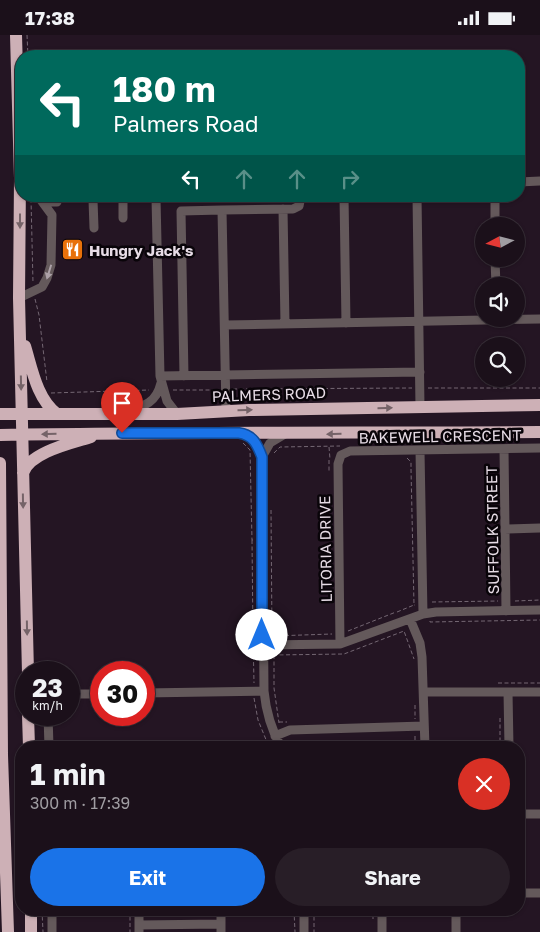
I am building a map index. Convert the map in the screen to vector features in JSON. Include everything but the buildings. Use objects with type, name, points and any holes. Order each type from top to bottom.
[{"type":"highway","points":[[16,35],[17,50]]},
{"type":"highway","points":[[21,202],[20,329],[28,661]]},
{"type":"highway","points":[[20,329],[43,397],[48,406],[57,414]]},
{"type":"highway","name":"PALMERS ROAD","points":[[0,414],[177,414],[226,411],[540,405]]},
{"type":"highway","points":[[0,435],[540,431]]},
{"type":"highway","points":[[23,473],[27,464],[35,458],[60,447],[103,433]]},
{"type":"highway","points":[[0,463],[2,755],[8,932]]},
{"type":"highway","points":[[28,726],[29,741]]},
{"type":"highway","points":[[31,916],[31,932]]},
{"type":"street","points":[[525,182],[540,181]]},
{"type":"street","points":[[20,298],[42,287],[48,279],[51,265],[52,215],[43,202]]},
{"type":"street","points":[[93,202],[94,228]]},
{"type":"street","points":[[123,202],[123,218]]},
{"type":"street","points":[[156,202],[161,385],[167,401],[177,414]]},
{"type":"street","points":[[184,376],[181,211],[293,209],[299,206],[300,202]]},
{"type":"street","points":[[344,202],[346,323]]},
{"type":"street","points":[[417,202],[420,407]]},
{"type":"street","points":[[494,202],[495,217]]},
{"type":"street","points":[[283,209],[285,324]]},
{"type":"street","points":[[222,210],[226,411]]},
{"type":"street","points":[[525,319],[540,319]]},
{"type":"street","points":[[225,325],[475,320]]},
{"type":"street","points":[[161,385],[184,376],[420,372]]},
{"type":"street","points":[[116,414],[147,405],[158,394],[161,385]]},
{"type":"street","points":[[239,433],[247,434],[254,439],[262,457],[259,639],[266,710],[279,734],[281,741]]},
{"type":"street","points":[[262,457],[270,443],[285,434]]},
{"type":"street","name":"BAKEWELL CRESCENT","points":[[341,455],[350,451],[540,448]]},
{"type":"street","name":"SUFFOLK STREET","points":[[504,449],[506,611]]},
{"type":"street","points":[[420,451],[423,614]]},
{"type":"street","name":"LITORIA DRIVE","points":[[340,644],[338,464],[341,455]]},
{"type":"street","points":[[505,529],[540,528]]},
{"type":"street","points":[[259,639],[340,644],[436,611],[540,610]]},
{"type":"street","points":[[410,619],[420,643],[422,657],[425,741]]},
{"type":"street","points":[[155,693],[264,691]]},
{"type":"street","points":[[424,692],[540,692]]},
{"type":"street","points":[[508,692],[509,741]]},
{"type":"street","points":[[48,726],[49,741]]},
{"type":"street","points":[[279,734],[290,730],[424,726]]},
{"type":"street","points":[[525,814],[540,813]]},
{"type":"street","points":[[525,893],[540,893]]},
{"type":"street","points":[[52,916],[52,932]]},
{"type":"street","points":[[139,916],[139,929],[221,928]]},
{"type":"street","points":[[304,916],[304,932]]},
{"type":"street","points":[[382,916],[382,932]]},
{"type":"street","points":[[456,916],[456,932]]},
{"type":"path","points":[[27,35],[28,50]]},
{"type":"path","points":[[48,393],[161,385],[226,389],[540,388]]},
{"type":"path","points":[[250,457],[259,639],[254,684]]},
{"type":"path","points":[[408,458],[411,462],[411,469],[420,469]]},
{"type":"path","points":[[259,639],[273,635],[271,503]]},
{"type":"path","points":[[514,601],[540,600]]},
{"type":"path","points":[[404,631],[414,660]]},
{"type":"path","points":[[274,655],[274,695],[279,722],[279,734]]},
{"type":"path","points":[[254,699],[258,720],[267,741]]},
{"type":"path","points":[[415,699],[415,719]]},
{"type":"path","points":[[500,718],[500,741]]},
{"type":"path","points":[[279,722],[289,722]]},
{"type":"path","points":[[415,735],[415,741]]},
{"type":"path","points":[[42,916],[43,932]]},
{"type":"path","points":[[130,916],[130,932]]},
{"type":"path","points":[[294,916],[295,932]]},
{"type":"path","points":[[314,916],[314,932]]},
{"type":"place","name":"Hungry Jack's","points":[[73,250]]},
{"type":"route","points":[[122,433],[239,433],[247,434],[254,439],[262,457],[262,635]]}]
